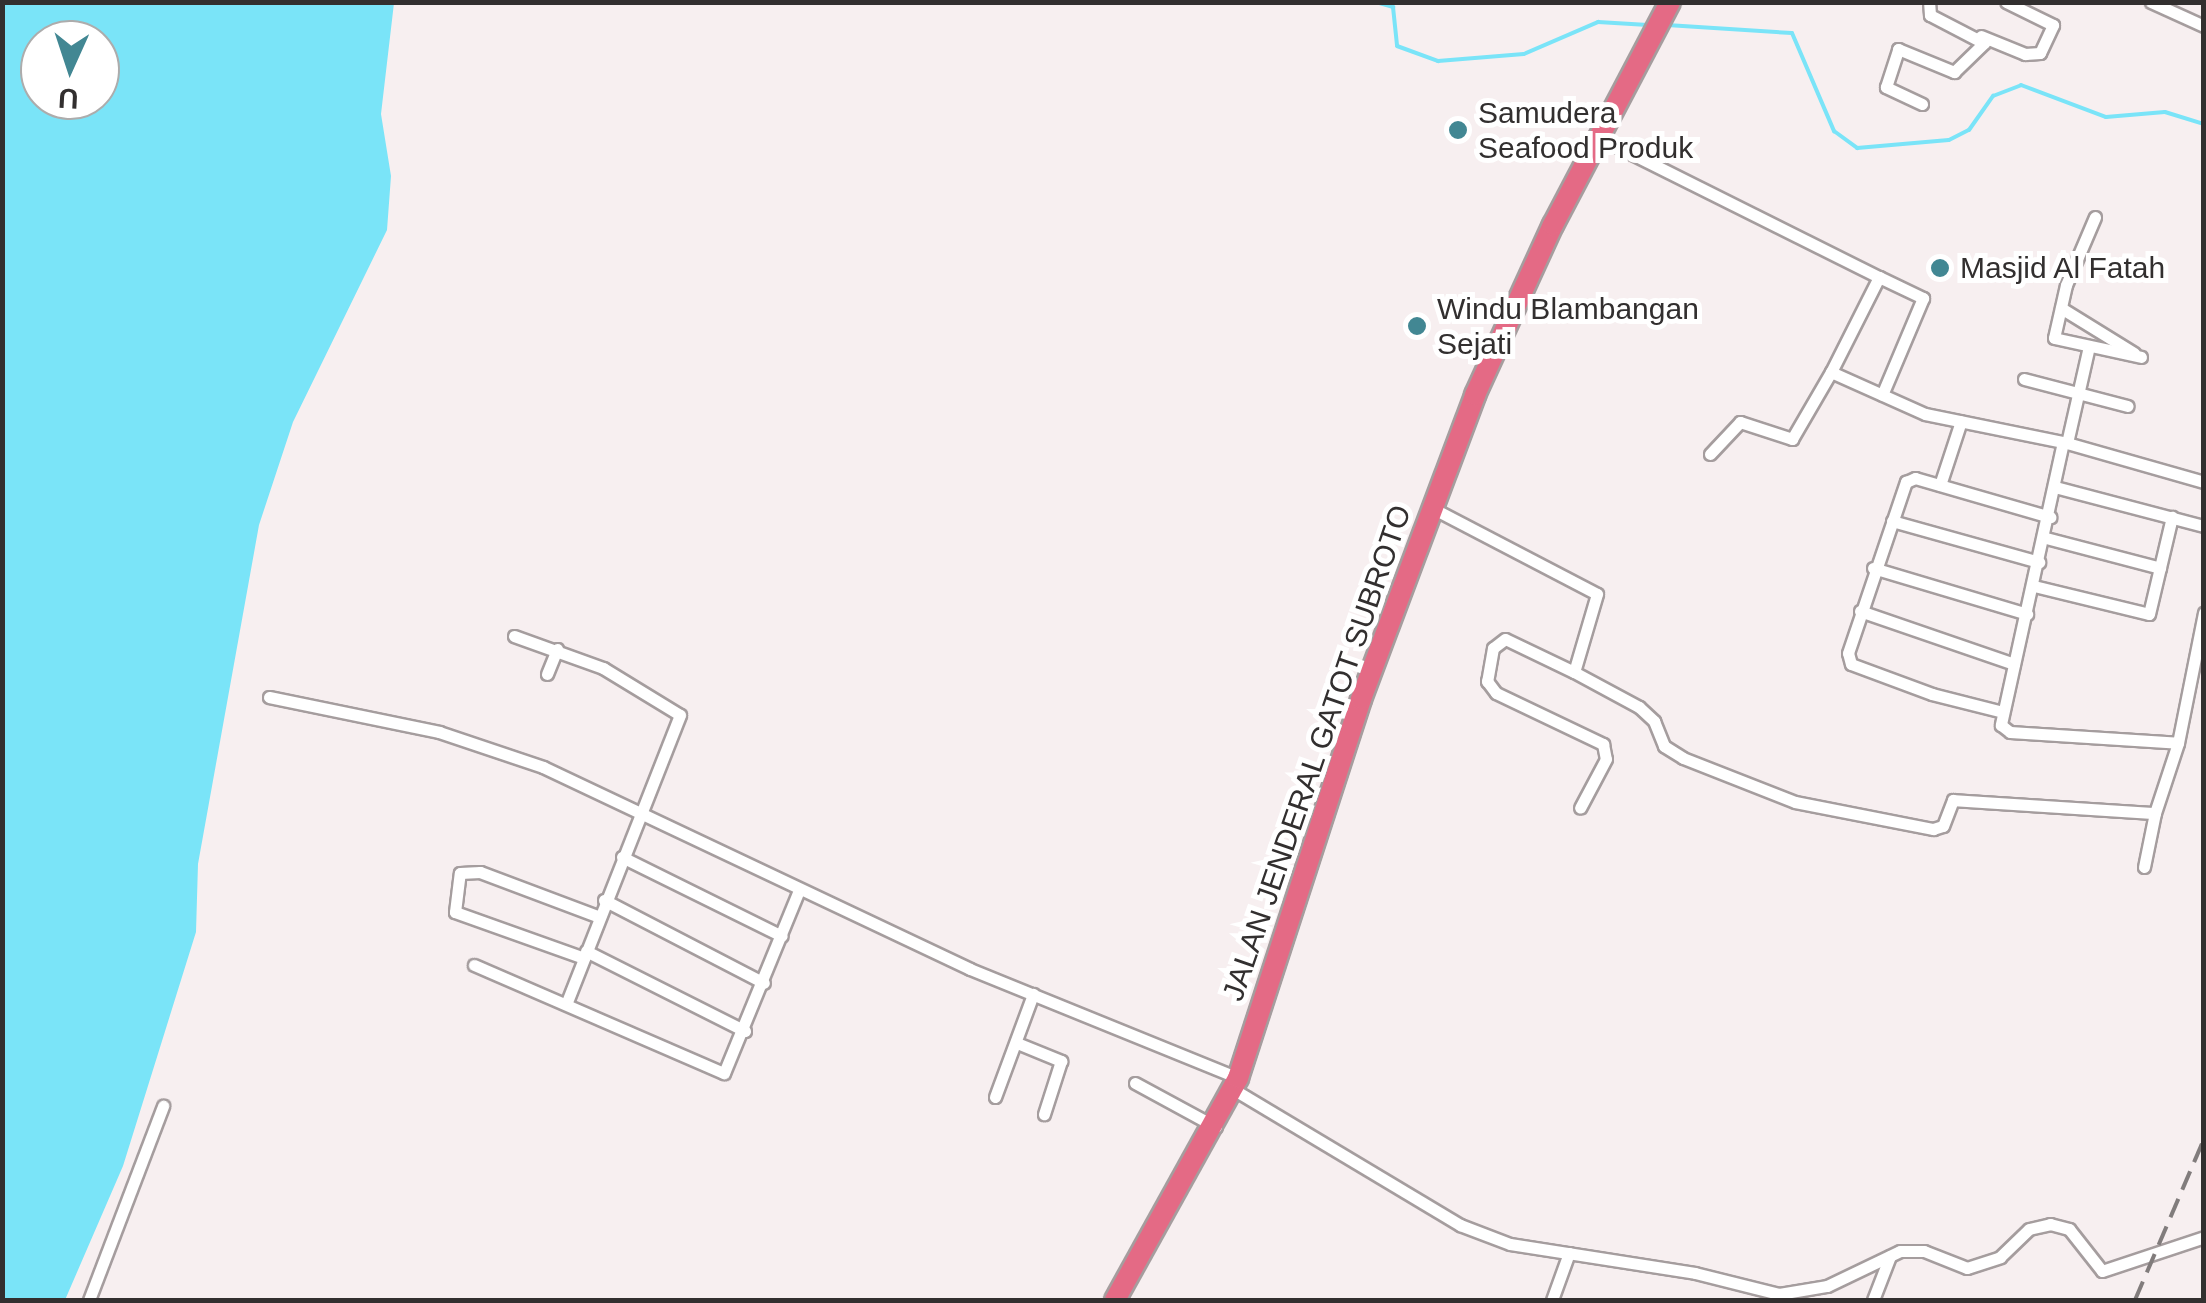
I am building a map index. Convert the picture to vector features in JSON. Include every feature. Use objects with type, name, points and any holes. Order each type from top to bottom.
[{"type":"highway","name":"JALAN JENDERAL GATOT SUBROTO","points":[[1115,1300],[1216,1127],[1236,1084],[1430,507],[1509,318],[1662,17]]},
{"type":"street","points":[[1928,2],[1930,14],[2025,54],[2040,53],[2052,24],[2006,2]]},
{"type":"street","points":[[2152,2],[2204,26]]},
{"type":"street","points":[[1922,104],[1886,87],[1898,49],[1954,72],[1980,53],[1981,36]]},
{"type":"street","points":[[1598,137],[1923,298],[1882,394]]},
{"type":"street","points":[[2061,308],[2141,357],[2054,338],[2061,308],[2095,217]]},
{"type":"street","points":[[1710,454],[1740,422],[1792,438],[1831,372],[1878,277]]},
{"type":"street","points":[[2089,346],[2001,726],[2010,732],[2178,743]]},
{"type":"street","points":[[1831,372],[1961,421],[2065,442],[2204,482]]},
{"type":"street","points":[[2024,380],[2128,406]]},
{"type":"street","points":[[1940,485],[1961,421]]},
{"type":"street","points":[[2003,712],[1851,664],[1860,611],[1906,482],[1940,485],[2050,517]]},
{"type":"street","points":[[2055,487],[2204,526]]},
{"type":"street","points":[[1430,507],[1597,594],[1574,672]]},
{"type":"street","points":[[2034,586],[2146,616],[2172,517]]},
{"type":"street","points":[[1892,521],[2040,562]]},
{"type":"street","points":[[2046,538],[2160,568]]},
{"type":"street","points":[[1873,568],[2028,614]]},
{"type":"street","points":[[1860,611],[2014,664]]},
{"type":"street","points":[[2144,867],[2154,813],[2178,743],[2204,613]]},
{"type":"street","points":[[514,636],[557,649],[680,714],[597,916],[567,1002]]},
{"type":"street","points":[[1580,808],[1606,759],[1604,744],[1496,693],[1488,681],[1493,648],[1505,638],[1639,707],[1654,720],[1664,746],[1683,758],[1795,802],[1933,830],[1943,826],[1954,800],[2154,813]]},
{"type":"street","points":[[546,674],[557,649]]},
{"type":"street","points":[[269,697],[468,740],[642,812],[800,890],[1236,1084],[1460,1226],[1510,1244],[1695,1272],[1779,1294],[1827,1286],[1890,1256],[1924,1251],[1967,1268],[2000,1257],[2030,1228],[2050,1224],[2069,1229],[2092,1264],[2112,1270],[2156,1248],[2204,1238]]},
{"type":"street","points":[[622,858],[782,936]]},
{"type":"street","points":[[597,916],[480,872],[460,874],[455,912],[585,954],[745,1030]]},
{"type":"street","points":[[474,965],[567,1002],[720,1072],[727,1071],[800,890]]},
{"type":"street","points":[[604,900],[764,983]]},
{"type":"street","points":[[995,1097],[1033,994]]},
{"type":"street","points":[[1017,1043],[1060,1062],[1044,1114]]},
{"type":"street","points":[[1135,1083],[1216,1127]]},
{"type":"street","points":[[90,1300],[163,1106]]},
{"type":"street","points":[[1552,1300],[1569,1253]]},
{"type":"street","points":[[1872,1300],[1890,1256]]},
{"type":"water","points":[[3,2],[394,3],[381,114],[391,176],[387,230],[293,422],[259,525],[198,864],[196,932],[123,1166],[65,1300],[2,1300]]},
{"type":"waterway","points":[[1376,2],[1393,7],[1397,46],[1438,61],[1524,54],[1598,22],[1648,25]]},
{"type":"waterway","points":[[1667,25],[1792,33],[1834,131],[1857,148],[1949,140],[1969,130],[1993,96],[2021,85],[2106,117],[2165,112],[2204,124]]},
{"type":"railway","points":[[2135,1300],[2204,1139]]},
{"type":"place","name":"Samudera Seafood Produk","points":[[1458,130]]},
{"type":"place","name":"Masjid Al Fatah","points":[[1940,268]]},
{"type":"place","name":"Windu Blambangan Sejati","points":[[1417,326]]}]
